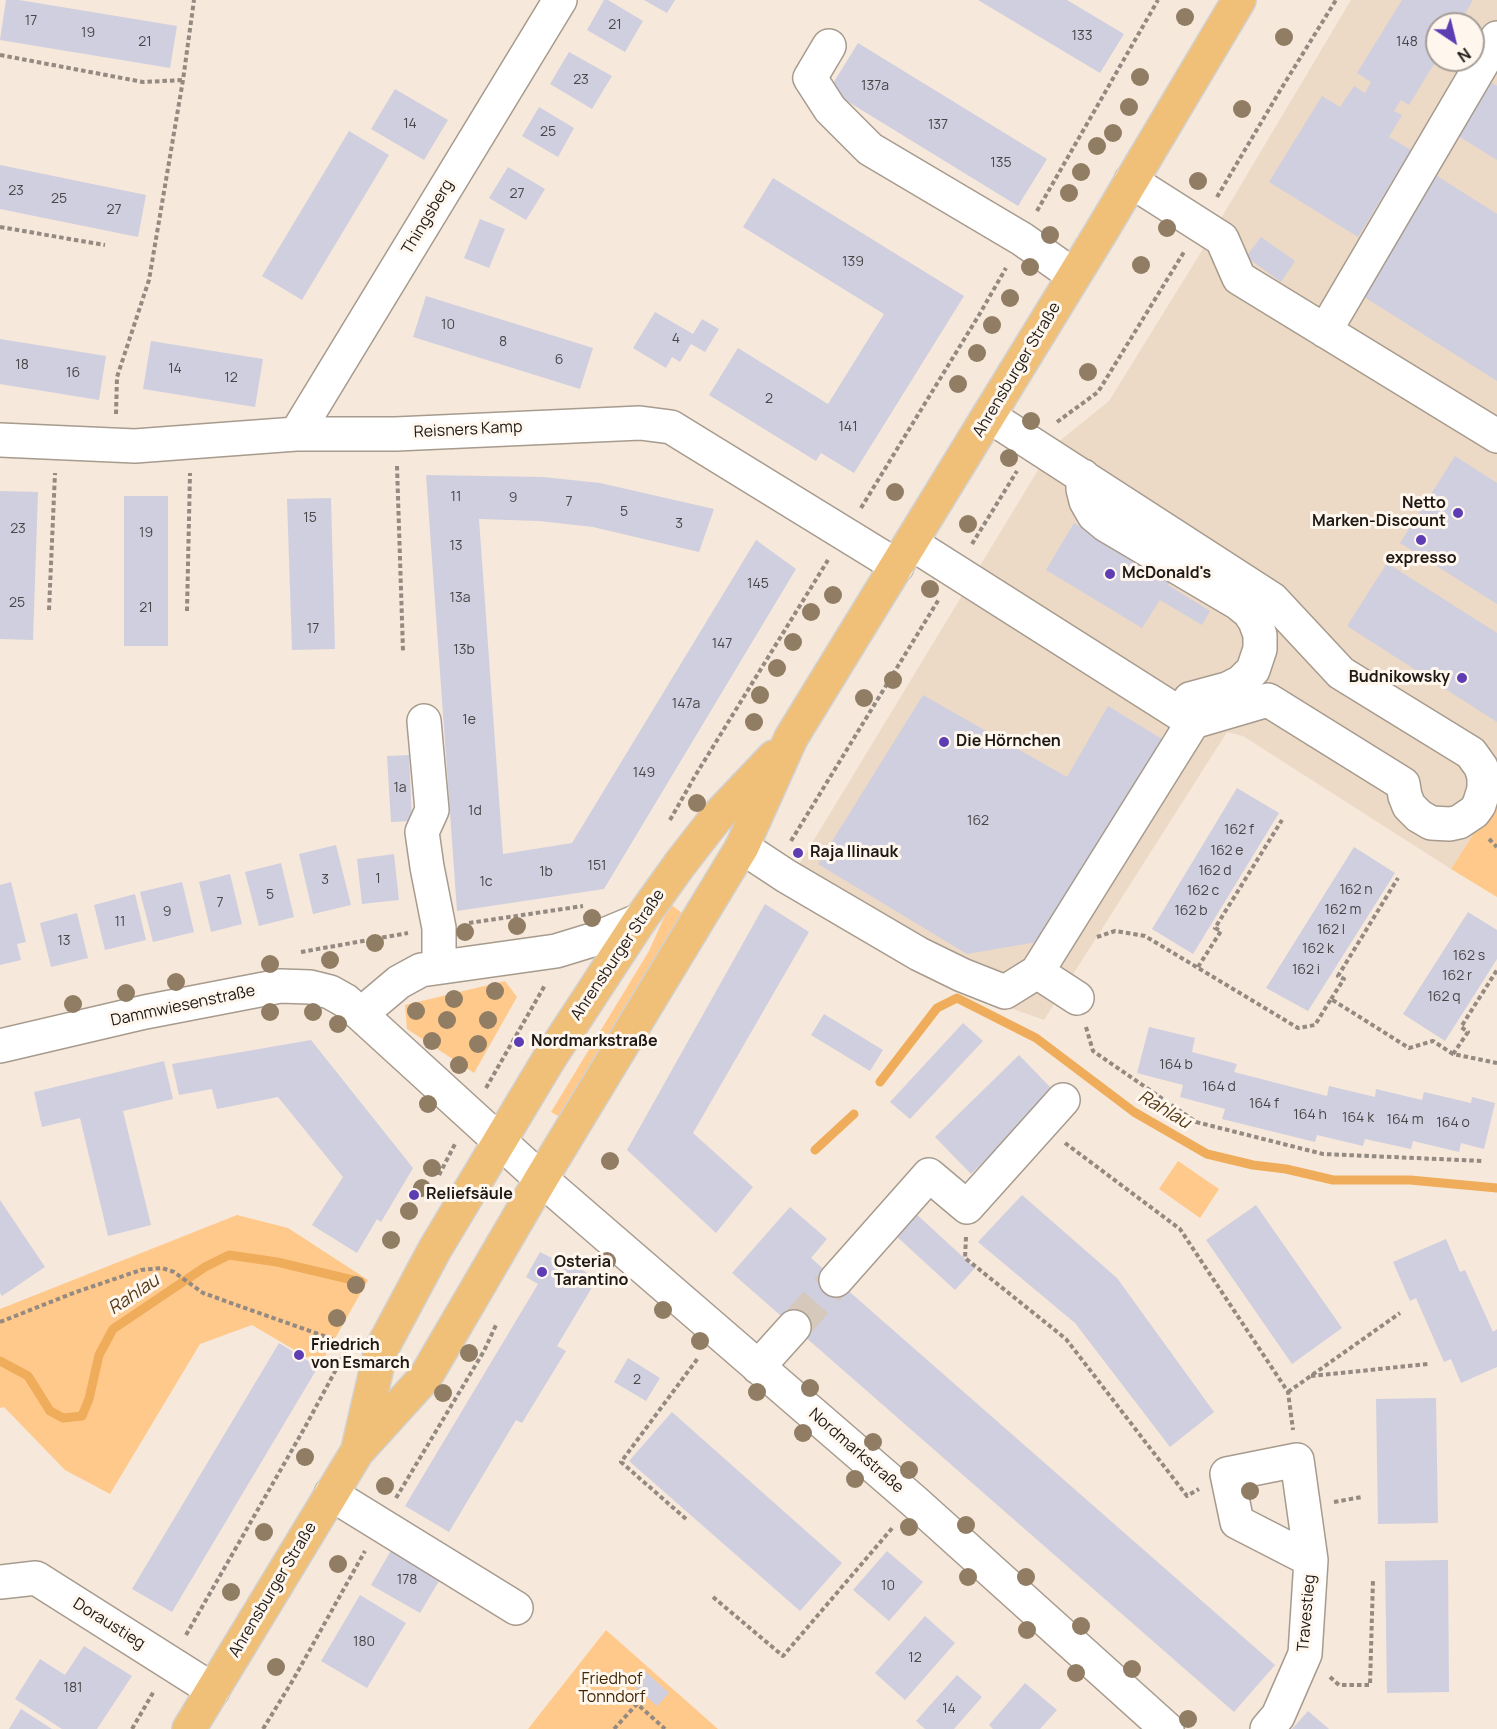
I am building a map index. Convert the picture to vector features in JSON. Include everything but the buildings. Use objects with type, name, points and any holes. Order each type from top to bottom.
[{"type":"main road","name":"Ahrensburger Straße","points":[[189,1729],[357,1452],[426,1376],[541,1179],[742,847],[792,738],[1239,0]]},
{"type":"main road","name":"Ahrensburger Straße","points":[[357,1452],[381,1350],[435,1249],[549,1059],[640,920],[715,819],[792,738]]},
{"type":"street","name":"Thingsberg","points":[[296,434],[560,0]]},
{"type":"street","points":[[1325,331],[1497,38]]},
{"type":"street","points":[[829,46],[810,78],[830,109],[870,149],[1022,239],[1073,275]]},
{"type":"street","points":[[1131,181],[1222,239],[1239,278],[1497,436]]},
{"type":"street","points":[[742,847],[786,876],[919,954],[962,975],[1005,992],[1037,972],[1193,722],[1268,700],[1403,784],[1409,806],[1431,823],[1459,822],[1474,812],[1483,796],[1484,777],[1481,766],[1471,753],[1341,673],[1272,599],[989,416]]},
{"type":"street","name":"Reisners Kamp","points":[[0,440],[135,446],[296,434],[396,434],[640,423],[671,427],[845,533],[904,555],[1193,722]]},
{"type":"street","points":[[1083,476],[1086,501],[1094,515],[1106,525],[1238,603],[1249,612],[1255,621],[1260,635],[1260,649],[1253,670],[1242,682],[1227,689],[1165,705]]},
{"type":"street","points":[[424,721],[432,810],[422,832],[439,928],[439,967]]},
{"type":"street","points":[[361,1014],[408,975],[421,970],[556,951],[592,940],[640,920]]},
{"type":"street","points":[[1037,972],[1077,998]]},
{"type":"street","name":"Dammwiesenstraße","points":[[0,1046],[145,1012],[280,986],[310,987],[330,992],[346,1001],[541,1179]]},
{"type":"street","points":[[836,1280],[929,1175],[967,1207],[1063,1100]]},
{"type":"street","name":"Nordmarkstraße","points":[[541,1179],[915,1502],[1167,1729]]},
{"type":"street","points":[[758,1367],[794,1327]]},
{"type":"street","points":[[1227,1474],[1297,1460]]},
{"type":"street","name":"Travestieg","points":[[1267,1729],[1278,1716],[1305,1654],[1311,1560],[1297,1460]]},
{"type":"street","name":"Travestieg","points":[[1227,1474],[1237,1522],[1311,1560]]},
{"type":"street","points":[[331,1494],[516,1608]]},
{"type":"street","name":"Doraustieg","points":[[0,1582],[36,1578],[213,1690]]},
{"type":"path","points":[[114,445],[117,377],[149,280],[183,80],[194,0]]},
{"type":"path","points":[[667,827],[979,315],[1158,0]]},
{"type":"path","points":[[0,55],[143,82],[183,80]]},
{"type":"path","points":[[0,227],[105,245]]},
{"type":"path","points":[[396,434],[403,651]]},
{"type":"path","points":[[188,611],[191,442]]},
{"type":"path","points":[[49,610],[56,443]]},
{"type":"path","points":[[1198,967],[1221,931],[1215,928],[1282,820]]},
{"type":"path","points":[[1065,928],[1086,941],[1114,931],[1145,936],[1298,1028],[1315,1025],[1344,979],[1338,976],[1398,878]]},
{"type":"path","points":[[1453,1054],[1468,1032],[1461,1027],[1497,970]]},
{"type":"path","points":[[1077,998],[1093,1051],[1196,1122],[1323,1154],[1484,1161]]},
{"type":"path","points":[[1331,999],[1409,1048],[1433,1041],[1453,1054],[1497,1063]]},
{"type":"path","points":[[1041,1125],[1179,1229],[1288,1392],[1297,1460]]},
{"type":"path","points":[[967,1207],[965,1258],[1066,1339],[1187,1496],[1227,1474]]},
{"type":"path","points":[[0,1315],[2,1322],[141,1270],[162,1268],[174,1272],[203,1293],[215,1298],[349,1345]]},
{"type":"path","points":[[1288,1392],[1400,1313]]},
{"type":"path","points":[[263,1729],[380,1524],[484,1351],[497,1322]]},
{"type":"path","points":[[686,1519],[621,1462],[718,1330]]},
{"type":"path","points":[[1311,1376],[1428,1364]]},
{"type":"path","points":[[713,1597],[783,1656],[915,1502]]},
{"type":"path","points":[[1305,1654],[1339,1685],[1370,1685],[1373,1581]]},
{"type":"path","points":[[614,1729],[637,1704],[665,1729]]},
{"type":"shaded area","points":[[1351,0],[1497,0],[1497,797],[1451,869],[1243,736],[1227,732],[1044,1020],[938,982],[786,886],[1052,447],[1109,401]]},
{"type":"green space","points":[[1497,797],[1497,897],[1451,869]]},
{"type":"green space","points":[[670,904],[682,913],[560,1117],[551,1112],[649,951]]},
{"type":"green space","points":[[505,981],[517,997],[474,1073],[407,1029],[405,1005]]},
{"type":"green space","points":[[1178,1161],[1219,1189],[1200,1218],[1159,1189]]},
{"type":"green space","points":[[237,1215],[288,1228],[368,1280],[320,1365],[252,1325],[200,1344],[110,1494],[65,1470],[4,1407],[0,1408],[0,1309]]},
{"type":"green space","name":"Friedhof Tonndorf","points":[[606,1630],[718,1729],[528,1729]]},
{"type":"waterway","name":"Rahlau","points":[[880,1082],[937,1008],[957,998],[1036,1038],[1134,1112],[1207,1154],[1333,1180],[1410,1180],[1497,1188]]},
{"type":"waterway","name":"Rahlau","points":[[815,1150],[854,1114]]},
{"type":"waterway","name":"Rahlau","points":[[0,1361],[28,1376],[50,1411],[63,1418],[82,1416],[89,1399],[99,1355],[113,1329],[205,1267],[229,1255],[277,1262],[361,1282]]},
{"type":"tunnel","points":[[794,1327],[836,1280]]},
{"type":"place","name":"Netto Marken-Discount","points":[[1458,513]]},
{"type":"place","name":"expresso","points":[[1421,540]]},
{"type":"place","name":"McDonald's","points":[[1110,574]]},
{"type":"place","name":"Budnikowsky","points":[[1462,678]]},
{"type":"place","name":"Die Hörnchen","points":[[944,742]]},
{"type":"place","name":"Raja Ilinauk","points":[[798,853]]},
{"type":"place","name":"Nordmarkstraße","points":[[519,1042]]},
{"type":"place","name":"Reliefsäule","points":[[414,1195]]},
{"type":"place","name":"Osteria Tarantino","points":[[542,1272]]},
{"type":"place","name":"Friedrich von Esmarch","points":[[299,1355]]}]
